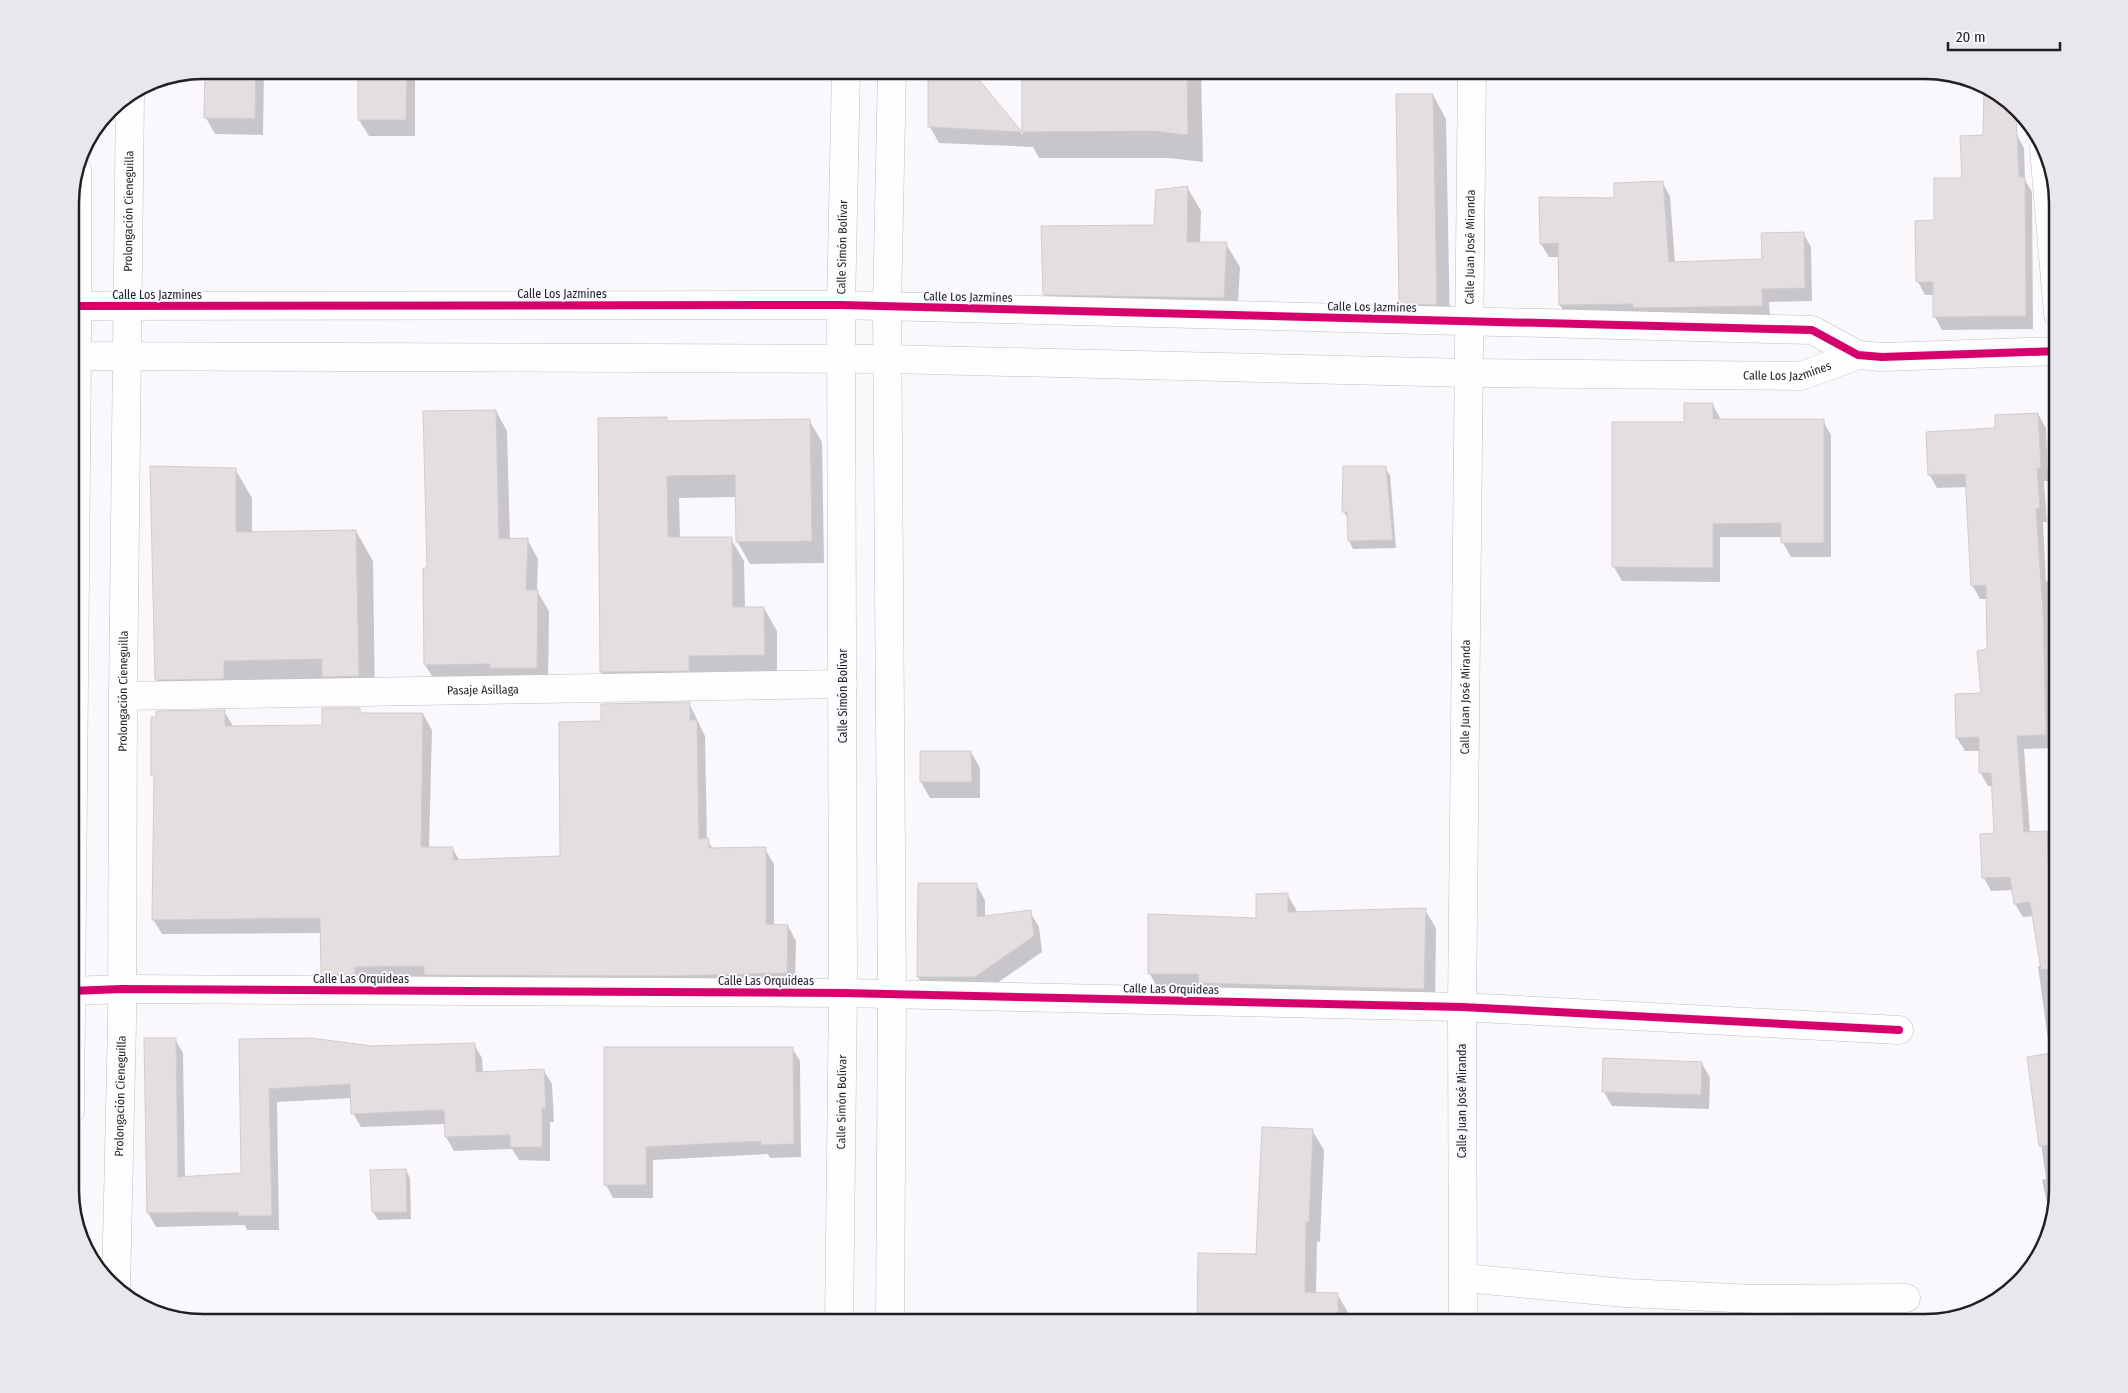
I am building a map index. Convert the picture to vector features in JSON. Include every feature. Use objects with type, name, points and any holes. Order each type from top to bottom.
[{"type":"street","name":"Calle Simón Bolívar","points":[[839,1314],[843,993],[841,305],[846,79]]},
{"type":"street","points":[[890,1314],[892,994],[888,306],[892,79]]},
{"type":"street","name":"Calle Juan José Miranda","points":[[1463,1314],[1462,1007],[1472,79]]},
{"type":"street","name":"Prolongación Cieneguilla","points":[[116,1279],[122,989],[123,696],[130,103]]},
{"type":"street","points":[[2046,175],[2049,208]]},
{"type":"street","name":"Calle Los Jazmines","points":[[79,306],[841,305],[1812,330],[1858,355]]},
{"type":"street","points":[[1858,355],[1882,357],[2049,351]]},
{"type":"street","name":"Calle Los Jazmines","points":[[79,356],[888,359],[1468,373],[1801,376],[1858,355]]},
{"type":"street","name":"Pasaje Asillaga","points":[[123,696],[843,684]]},
{"type":"street","name":"Calle Las Orquideas","points":[[79,991],[122,989],[892,994],[1462,1007],[1899,1030]]},
{"type":"street","points":[[1464,1278],[1646,1294],[1755,1299],[1906,1298]]},
{"type":"building","points":[[205,79],[256,79],[255,119],[204,118]]},
{"type":"building","points":[[358,79],[407,79],[406,120],[358,120]]},
{"type":"building","points":[[928,79],[978,79],[1022,132],[928,127]]},
{"type":"building","points":[[1022,79],[1187,79],[1188,135],[1153,131],[1022,132]]},
{"type":"building","points":[[1984,93],[2007,109],[2016,118],[2019,177],[2025,177],[2026,316],[1933,317],[1933,282],[1916,282],[1915,221],[1934,220],[1934,178],[1962,178],[1960,136],[1983,135]]},
{"type":"building","points":[[1396,94],[1433,94],[1437,305],[1399,304]]},
{"type":"building","points":[[1663,181],[1669,262],[1762,259],[1761,233],[1804,232],[1805,288],[1762,289],[1763,306],[1633,308],[1633,304],[1559,305],[1558,243],[1540,244],[1539,197],[1614,198],[1614,183]]},
{"type":"building","points":[[1188,186],[1187,242],[1227,242],[1224,298],[1043,295],[1041,226],[1154,225],[1156,190]]},
{"type":"building","points":[[1684,403],[1713,403],[1713,419],[1824,419],[1824,543],[1781,543],[1781,523],[1713,524],[1713,568],[1612,567],[1612,422],[1684,422]]},
{"type":"building","points":[[496,410],[499,539],[528,538],[526,590],[538,590],[537,668],[490,668],[490,664],[424,665],[423,568],[427,568],[423,411]]},
{"type":"building","points":[[2038,413],[2041,468],[2037,468],[2040,508],[2036,509],[2043,612],[2046,735],[2017,736],[2024,832],[2047,831],[2049,969],[2041,970],[2030,902],[2014,904],[2010,877],[1982,878],[1980,834],[1994,833],[1991,773],[1979,773],[1979,737],[1956,738],[1955,694],[1981,693],[1977,651],[1987,649],[1986,585],[1971,586],[1965,474],[1928,475],[1926,432],[1995,428],[1995,415]]},
{"type":"building","points":[[667,417],[667,421],[810,419],[812,541],[736,542],[735,475],[667,476],[668,537],[732,537],[733,607],[764,607],[765,655],[689,656],[689,671],[600,672],[598,418]]},
{"type":"building","points":[[150,466],[236,468],[236,532],[356,530],[359,676],[322,677],[322,659],[224,661],[224,679],[155,680]]},
{"type":"building","points":[[1343,466],[1386,466],[1393,540],[1348,541],[1347,512],[1342,512]]},
{"type":"building","points":[[690,702],[690,720],[697,720],[699,839],[709,838],[709,848],[766,847],[766,924],[788,925],[787,973],[668,976],[424,975],[424,966],[355,967],[355,974],[321,974],[320,918],[152,920],[154,776],[151,776],[151,717],[156,717],[156,711],[225,710],[225,726],[322,725],[322,708],[360,708],[360,713],[423,713],[421,847],[453,847],[453,860],[560,856],[559,722],[601,721],[601,704]]},
{"type":"building","points":[[920,751],[971,751],[972,782],[920,782]]},
{"type":"building","points":[[918,883],[977,883],[977,917],[1031,910],[1034,936],[975,977],[917,977]]},
{"type":"building","points":[[1288,893],[1288,912],[1426,908],[1424,989],[1198,983],[1199,974],[1148,974],[1148,914],[1256,918],[1256,894]]},
{"type":"building","points":[[144,1038],[176,1038],[178,1177],[241,1173],[239,1039],[311,1038],[372,1046],[475,1043],[476,1072],[544,1069],[546,1108],[542,1108],[542,1147],[510,1147],[510,1135],[445,1137],[444,1110],[351,1114],[350,1084],[269,1089],[272,1216],[238,1216],[238,1212],[147,1213]]},
{"type":"building","points":[[604,1047],[793,1047],[794,1144],[761,1145],[761,1141],[646,1147],[646,1185],[604,1185]]},
{"type":"building","points":[[2049,1053],[2049,1145],[2039,1146],[2027,1057]]},
{"type":"building","points":[[1603,1058],[1702,1062],[1701,1095],[1602,1092]]},
{"type":"building","points":[[1262,1127],[1313,1129],[1309,1222],[1306,1222],[1305,1292],[1338,1293],[1338,1314],[1197,1314],[1198,1253],[1256,1254]]},
{"type":"building","points":[[406,1169],[407,1212],[372,1212],[370,1170]]},
{"type":"cycle path","points":[[79,306],[841,305],[1812,330],[1858,355],[1882,357],[2049,351]]},
{"type":"cycle path","points":[[79,991],[122,989],[843,993],[1462,1007],[1899,1030]]}]
